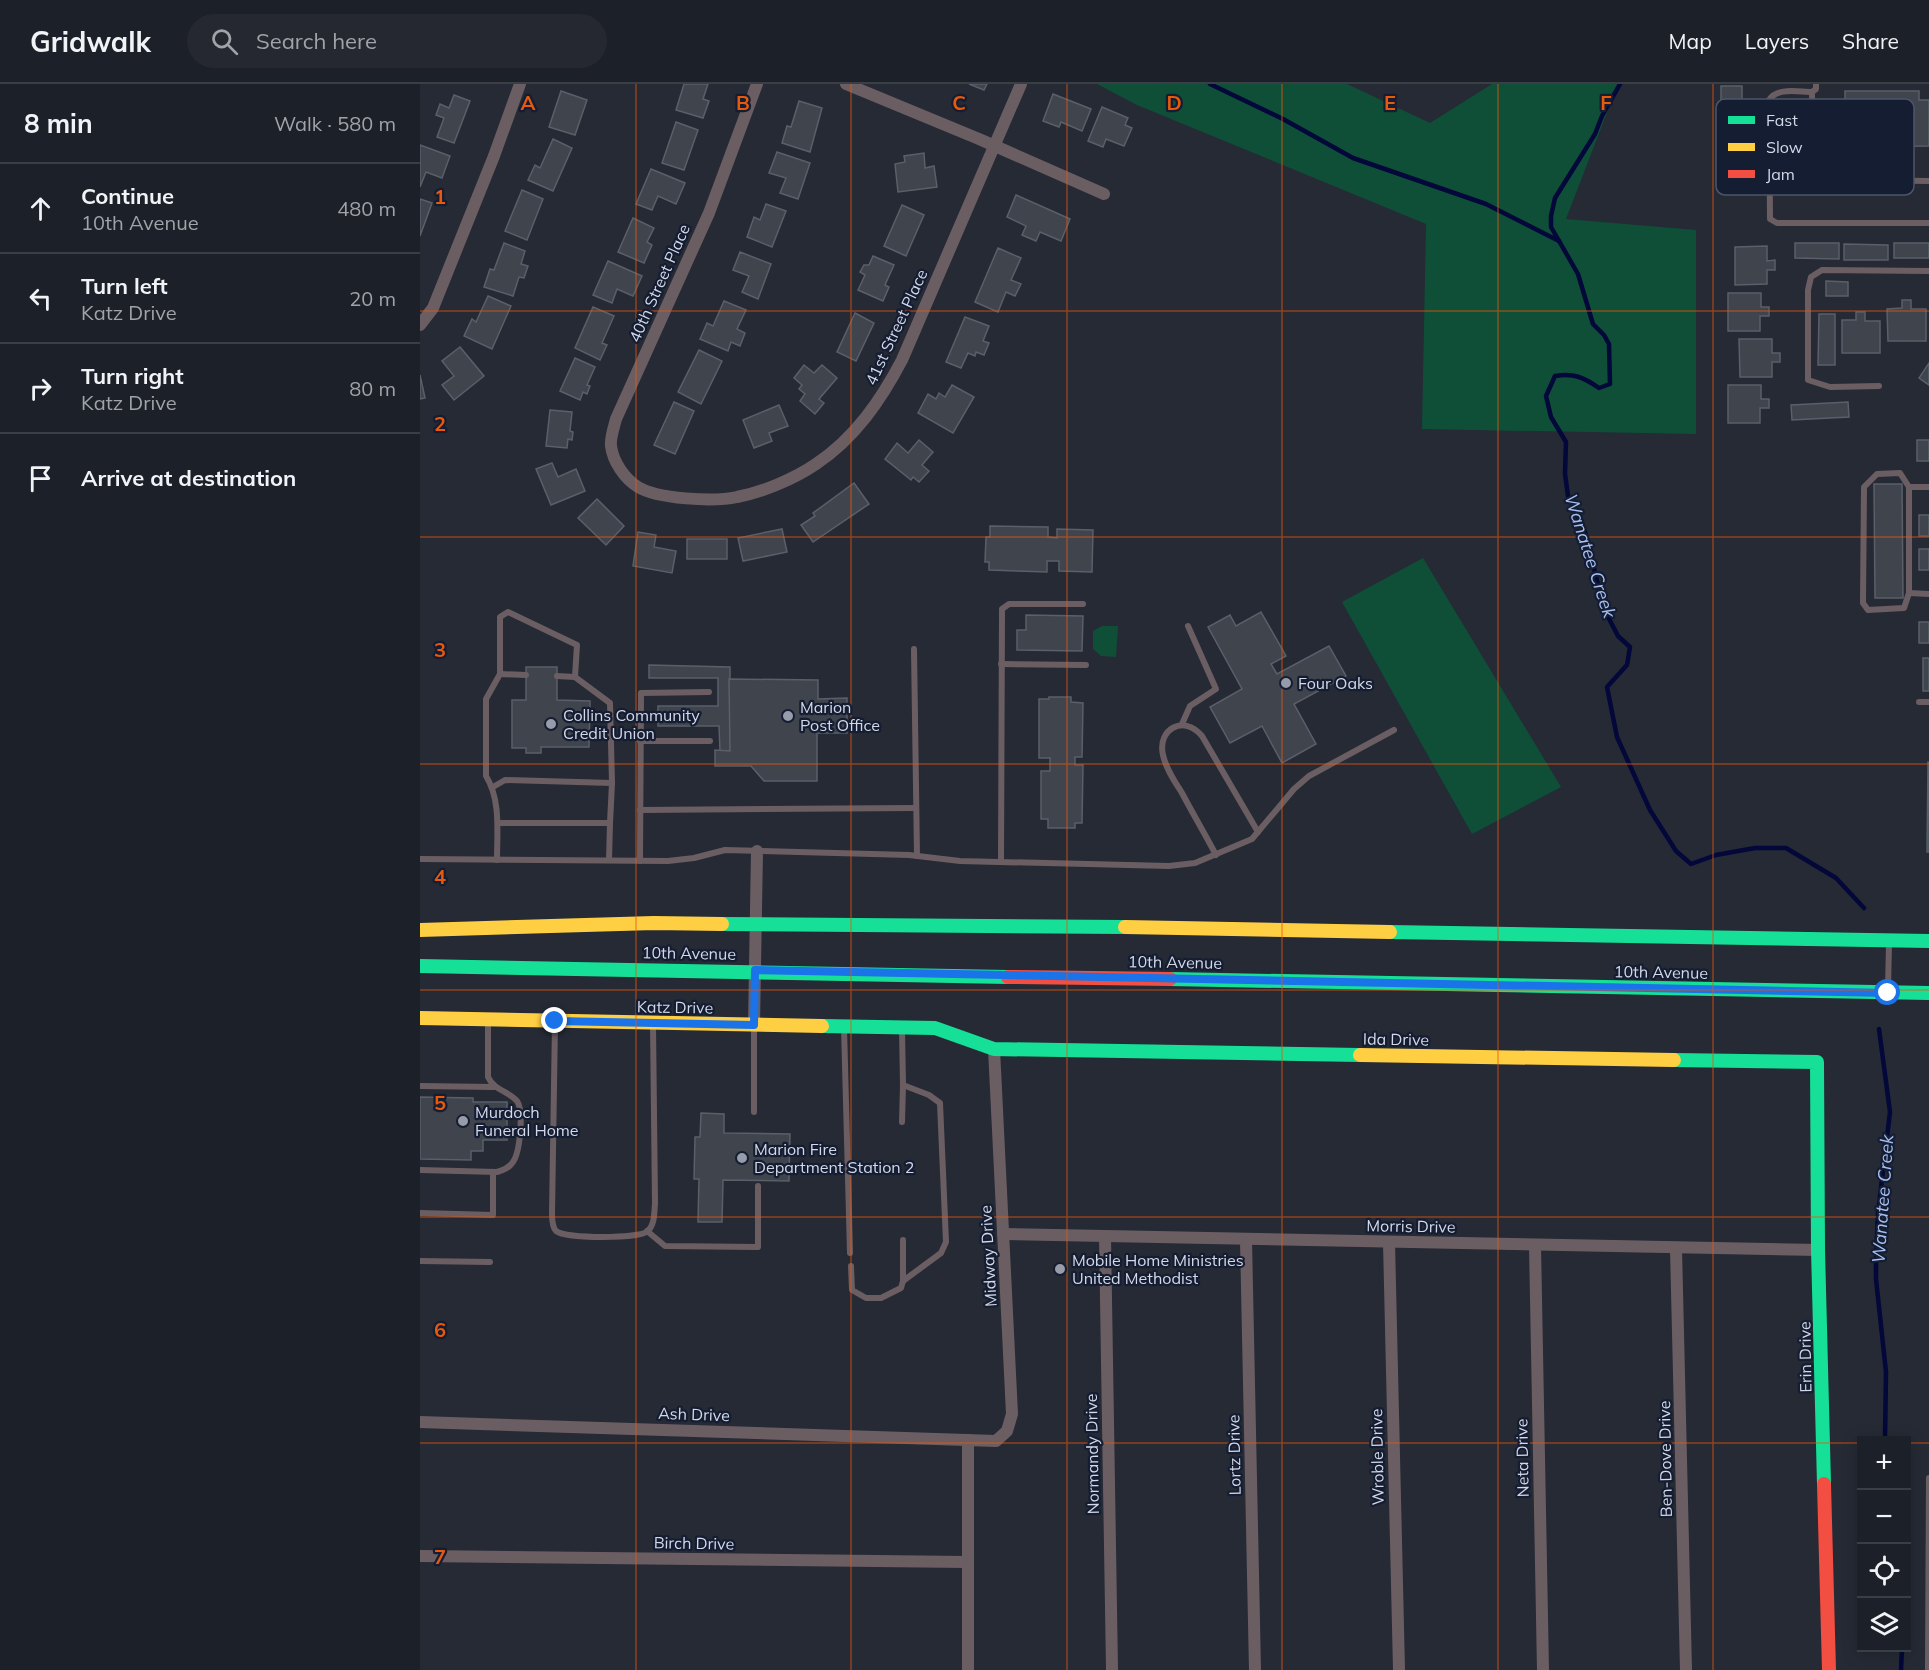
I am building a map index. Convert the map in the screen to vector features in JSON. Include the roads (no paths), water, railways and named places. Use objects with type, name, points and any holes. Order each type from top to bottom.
[{"type":"main road","name":"10th Avenue","points":[[420,930],[654,923],[1117,927],[1929,941]]},
{"type":"main road","name":"10th Avenue","points":[[420,966],[755,970],[1929,993]]},
{"type":"main road","name":"Katz Drive","points":[[420,1018],[754,1025]]},
{"type":"main road","points":[[754,1025],[935,1028],[993,1049]]},
{"type":"main road","name":"Ida Drive","points":[[993,1049],[1798,1061]]},
{"type":"main road","name":"Erin Drive","points":[[1798,1061],[1817,1062],[1818,1250],[1829,1670]]},
{"type":"street","points":[[420,325],[433,308],[494,156],[520,84]]},
{"type":"street","name":"40th Street Place","points":[[639,488],[620,470],[611,446],[616,419],[709,213],[757,84]]},
{"type":"street","points":[[846,84],[1104,194]]},
{"type":"street","name":"41st Street Place","points":[[639,488],[671,497],[706,500],[737,497],[789,479],[817,464],[870,414],[902,360],[1021,84]]},
{"type":"street","points":[[754,1025],[757,851]]},
{"type":"street","name":"Midway Drive","points":[[968,1440],[996,1441],[1007,1431],[1012,1414],[993,1049]]},
{"type":"street","name":"Morris Drive","points":[[1003,1234],[1818,1250]]},
{"type":"street","name":"Normandy Drive","points":[[1105,1237],[1112,1670]]},
{"type":"street","name":"Lortz Drive","points":[[1246,1240],[1256,1670]]},
{"type":"street","name":"Wroble Drive","points":[[1389,1242],[1399,1670]]},
{"type":"street","name":"Neta Drive","points":[[1535,1245],[1543,1670]]},
{"type":"street","name":"Ben-Dove Drive","points":[[1676,1248],[1686,1670]]},
{"type":"street","name":"Ash Drive","points":[[420,1422],[968,1440]]},
{"type":"street","points":[[968,1440],[968,1670]]},
{"type":"street","name":"Birch Drive","points":[[420,1557],[968,1562]]},
{"type":"lane","points":[[1770,99],[1772,94],[1778,92],[1812,92],[1816,89],[1816,84]]},
{"type":"lane","points":[[1812,92],[1812,99]]},
{"type":"lane","points":[[1914,181],[1929,181]]},
{"type":"lane","points":[[1769,195],[1770,219],[1777,223],[1929,223]]},
{"type":"lane","points":[[1879,386],[1830,387],[1808,380],[1808,290],[1811,277],[1822,270],[1929,271]]},
{"type":"lane","points":[[1900,473],[1909,487],[1909,593],[1904,608],[1868,610],[1863,603],[1864,487],[1877,474],[1900,473]]},
{"type":"lane","points":[[1909,487],[1929,488]]},
{"type":"lane","points":[[1909,593],[1929,594]]},
{"type":"lane","points":[[1002,861],[1002,609],[1009,604],[1083,604]]},
{"type":"lane","points":[[497,860],[498,823],[493,787],[486,776],[486,699],[501,674],[501,617],[508,612],[577,645],[575,677]]},
{"type":"lane","points":[[1188,626],[1216,690],[1190,706],[1182,724],[1170,730],[1163,740],[1163,755],[1171,775],[1216,855]]},
{"type":"lane","points":[[914,649],[917,856]]},
{"type":"lane","points":[[1001,664],[1086,665]]},
{"type":"lane","points":[[501,674],[526,675]]},
{"type":"lane","points":[[557,676],[575,677],[610,703],[612,783],[609,860]]},
{"type":"lane","points":[[640,861],[641,693],[709,692]]},
{"type":"lane","points":[[1919,702],[1929,702]]},
{"type":"lane","points":[[1182,724],[1195,727],[1202,736],[1258,832]]},
{"type":"lane","points":[[420,859],[668,861],[694,858],[725,850],[917,856],[960,861],[1169,866],[1195,863],[1252,839],[1294,789],[1309,776],[1394,730]]},
{"type":"lane","points":[[640,741],[710,741]]},
{"type":"lane","points":[[493,787],[505,780],[612,783]]},
{"type":"lane","points":[[640,810],[915,808]]},
{"type":"lane","points":[[498,823],[610,823]]},
{"type":"lane","points":[[1888,993],[1889,940]]},
{"type":"lane","points":[[420,1170],[494,1172],[505,1170],[513,1163],[520,1138],[519,1105],[516,1100],[495,1087],[488,1077],[486,1070],[488,1019]]},
{"type":"lane","points":[[555,1021],[553,1225],[556,1232],[564,1235],[634,1236],[647,1231],[653,1222],[655,1204],[653,1023]]},
{"type":"lane","points":[[754,1025],[754,1112]]},
{"type":"lane","points":[[844,1026],[850,1253]]},
{"type":"lane","points":[[902,1028],[902,1122]]},
{"type":"lane","points":[[903,1085],[929,1095],[940,1103],[946,1242],[941,1253],[903,1281]]},
{"type":"lane","points":[[420,1086],[495,1087]]},
{"type":"lane","points":[[420,1213],[493,1215],[494,1172]]},
{"type":"lane","points":[[647,1231],[665,1246],[758,1247],[758,1186]]},
{"type":"lane","points":[[850,1266],[852,1290],[866,1298],[881,1298],[900,1288],[903,1281],[903,1240]]},
{"type":"lane","points":[[420,1261],[490,1262]]},
{"type":"lane","points":[[1928,1670],[1929,1478]]},
{"type":"waterway","points":[[1210,84],[1283,119],[1353,158],[1486,204],[1559,241]]},
{"type":"waterway","name":"Wanatee Creek","points":[[1620,84],[1595,134],[1555,198],[1551,216],[1551,227],[1578,274],[1593,324],[1609,344],[1610,384],[1599,388],[1578,377],[1555,376],[1546,396],[1551,417],[1566,442],[1565,474],[1568,496],[1585,532],[1604,609],[1618,636],[1630,647],[1627,665],[1607,687],[1617,737],[1650,810],[1676,851],[1691,864],[1716,855],[1755,848],[1786,848],[1836,878],[1864,908]]},
{"type":"waterway","name":"Wanatee Creek","points":[[1879,1029],[1890,1112],[1878,1213],[1876,1258],[1876,1279],[1886,1372],[1885,1436]]},
{"type":"waterway","name":"Wanatee Creek","points":[[1901,1670],[1902,1652]]},
{"type":"place","name":"Four Oaks","points":[[1286,683]]},
{"type":"place","name":"Marion Post Office","points":[[788,716]]},
{"type":"place","name":"Collins Community Credit Union","points":[[551,724]]},
{"type":"place","name":"Murdoch Funeral Home","points":[[463,1121]]},
{"type":"place","name":"Marion Fire Department Station 2","points":[[742,1158]]},
{"type":"place","name":"Mobile Home Ministries United Methodist","points":[[1060,1269]]}]
